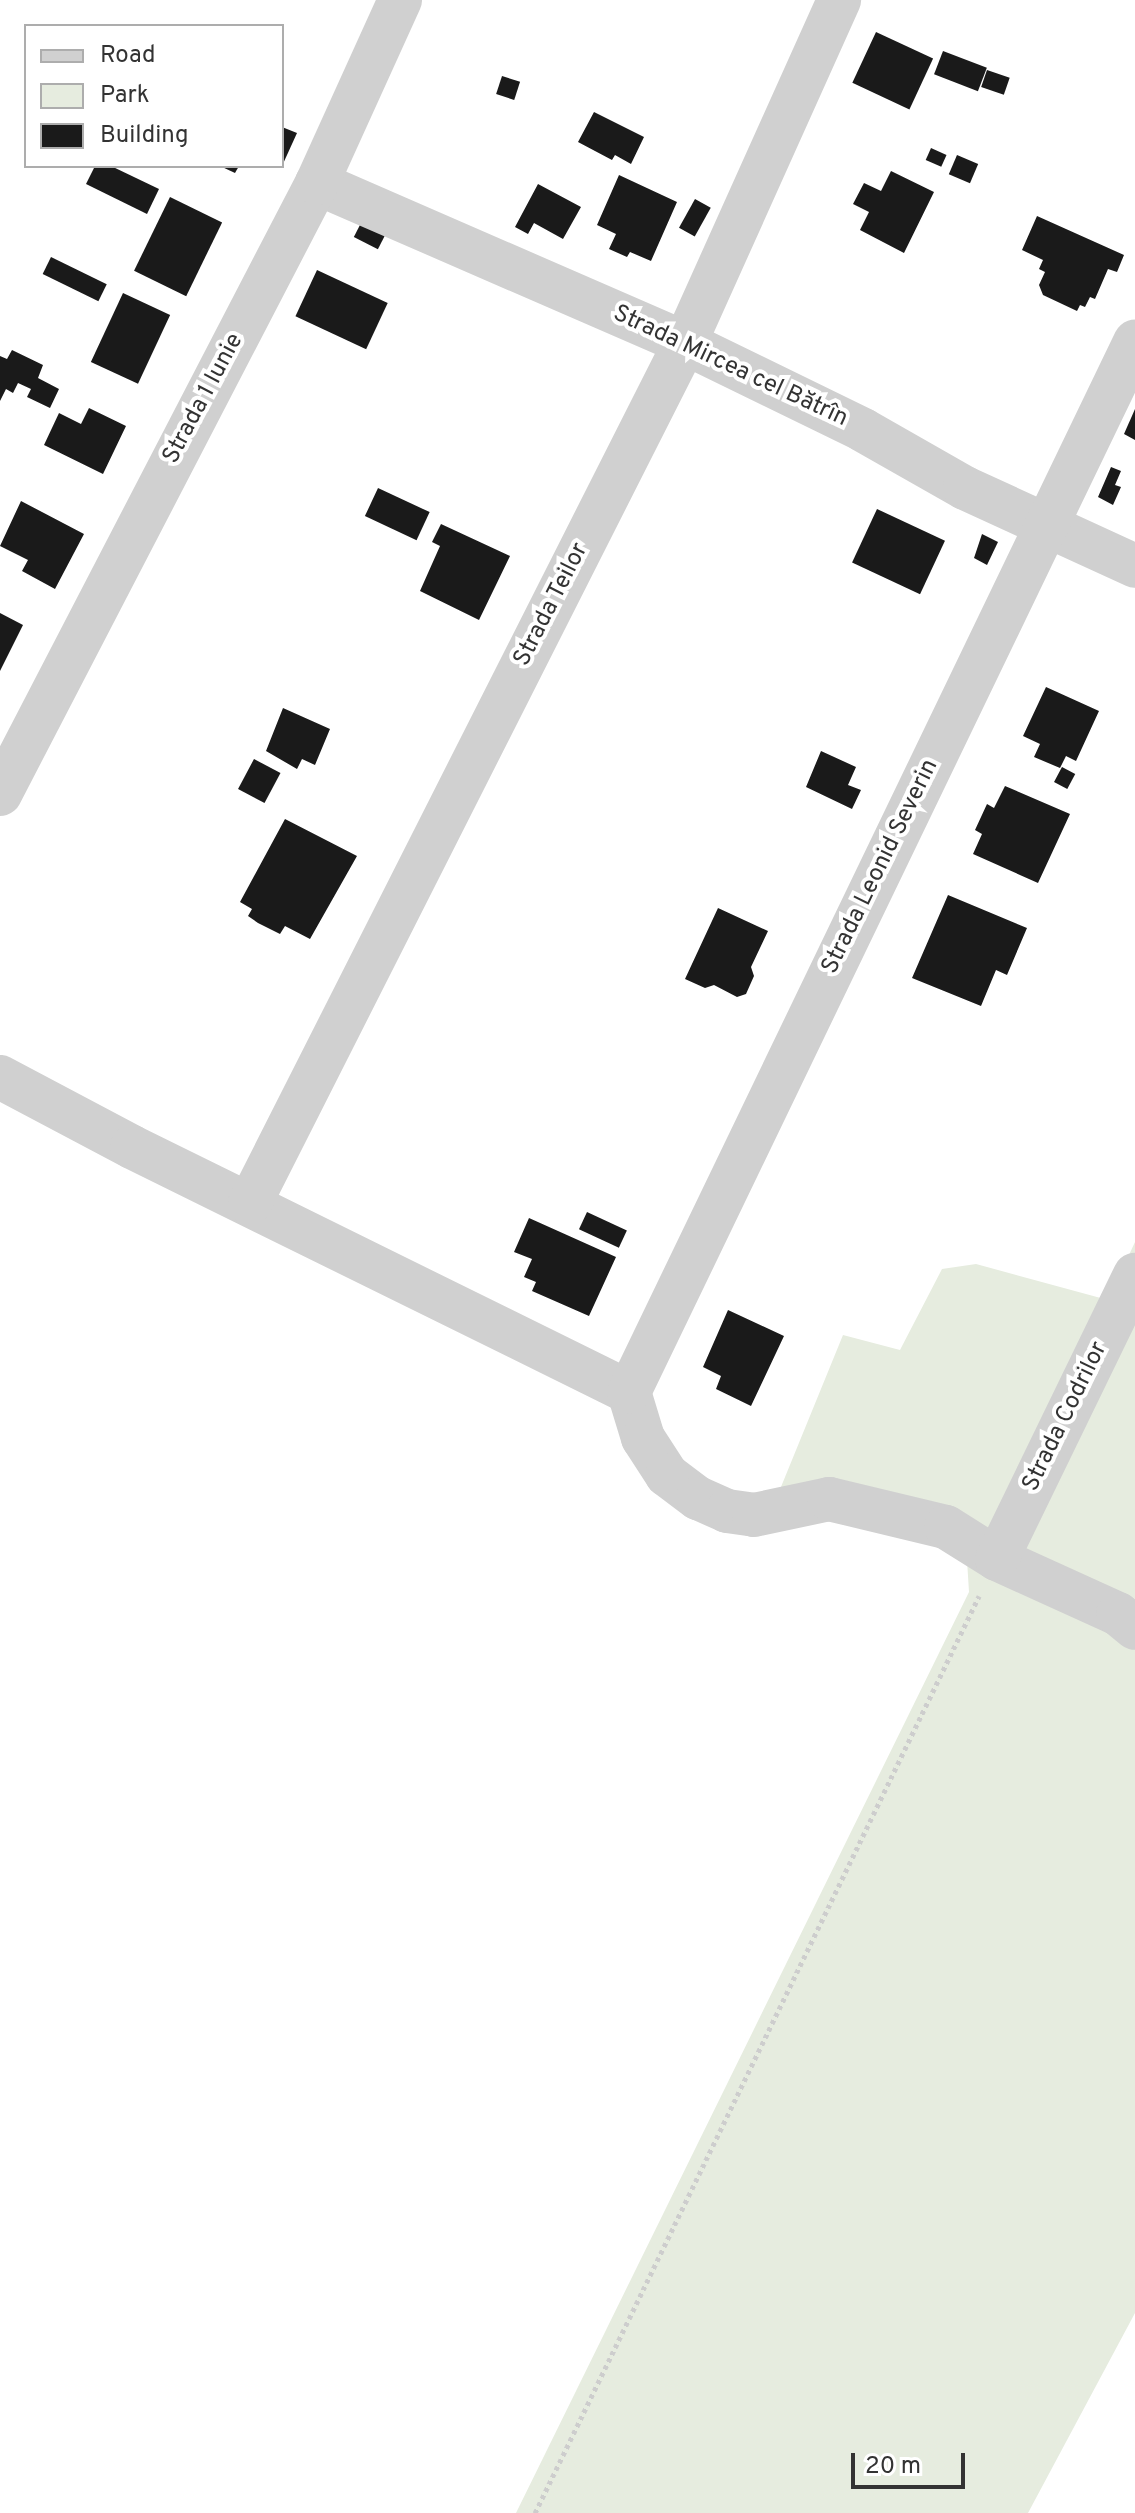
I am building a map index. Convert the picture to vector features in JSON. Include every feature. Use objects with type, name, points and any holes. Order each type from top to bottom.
[{"type":"street","name":"Strada 1 Iunie","points":[[0,794],[317,183],[400,0]]},
{"type":"street","name":"Strada Teilor","points":[[250,1203],[685,343],[839,0]]},
{"type":"street","name":"Strada Mircea cel Bătrîn","points":[[317,183],[685,343],[863,430],[965,488],[1135,566]]},
{"type":"street","name":"Strada Leonid Severin","points":[[629,1392],[1135,342]]},
{"type":"street","points":[[0,1077],[132,1147],[629,1392],[643,1438],[667,1475],[698,1498],[727,1511],[754,1515],[829,1499],[946,1527],[997,1559],[1118,1614],[1135,1628]]},
{"type":"street","name":"Strada Codrilor","points":[[997,1559],[1135,1275]]},
{"type":"path","points":[[535,2513],[997,1559]]},
{"type":"green space","points":[[1135,1242],[1135,2313],[1028,2513],[516,2513],[969,1592],[967,1560],[919,1530],[835,1518],[763,1531],[843,1335],[900,1350],[942,1269],[976,1264],[1108,1300]]},
{"type":"building","points":[[876,32],[933,59],[909,109],[852,83]]},
{"type":"building","points":[[943,51],[987,68],[978,91],[934,74]]},
{"type":"building","points":[[987,70],[1010,78],[1004,95],[981,87]]},
{"type":"building","points":[[502,76],[520,82],[514,100],[496,94]]},
{"type":"building","points":[[594,112],[644,137],[631,164],[615,155],[612,160],[578,142]]},
{"type":"building","points":[[284,128],[297,133],[284,162]]},
{"type":"building","points":[[931,148],[947,155],[941,167],[926,160]]},
{"type":"building","points":[[957,155],[978,164],[970,183],[949,174]]},
{"type":"building","points":[[94,168],[115,168],[159,189],[147,214],[86,184]]},
{"type":"building","points":[[891,171],[934,192],[904,253],[860,230],[869,212],[853,204],[864,183],[881,191]]},
{"type":"building","points":[[619,175],[677,202],[651,261],[630,252],[627,257],[609,249],[616,234],[597,225]]},
{"type":"building","points":[[538,184],[581,207],[563,239],[534,223],[528,234],[515,227]]},
{"type":"building","points":[[170,197],[222,222],[186,296],[134,271]]},
{"type":"building","points":[[695,199],[711,208],[695,237],[679,228]]},
{"type":"building","points":[[1037,216],[1124,255],[1117,272],[1108,269],[1095,299],[1090,297],[1085,307],[1080,305],[1077,311],[1043,295],[1039,285],[1045,272],[1039,269],[1043,260],[1022,250]]},
{"type":"building","points":[[362,221],[386,233],[378,249],[354,237]]},
{"type":"building","points":[[51,257],[107,284],[98,301],[43,274]]},
{"type":"building","points":[[317,270],[388,303],[366,349],[295,316]]},
{"type":"building","points":[[123,293],[170,315],[138,384],[91,362]]},
{"type":"building","points":[[12,350],[43,365],[38,378],[59,389],[50,408],[27,397],[31,389],[18,383],[13,393],[6,389],[0,401],[0,356],[7,359]]},
{"type":"building","points":[[89,408],[126,426],[103,474],[44,445],[59,413],[81,424]]},
{"type":"building","points":[[1135,409],[1135,440],[1124,434]]},
{"type":"building","points":[[1111,467],[1121,471],[1115,485],[1121,487],[1113,505],[1098,497]]},
{"type":"building","points":[[378,488],[430,512],[417,540],[365,516]]},
{"type":"building","points":[[21,501],[84,534],[55,589],[22,571],[28,560],[0,546]]},
{"type":"building","points":[[877,509],[945,541],[920,594],[852,562]]},
{"type":"building","points":[[441,524],[510,556],[479,620],[420,591],[440,546],[432,542]]},
{"type":"building","points":[[982,534],[998,542],[987,565],[974,558]]},
{"type":"building","points":[[0,613],[23,625],[0,671]]},
{"type":"building","points":[[1046,687],[1099,711],[1076,761],[1066,756],[1060,768],[1034,757],[1040,744],[1023,736]]},
{"type":"building","points":[[283,708],[330,729],[315,765],[302,759],[297,769],[266,751]]},
{"type":"building","points":[[821,751],[856,767],[848,785],[861,790],[852,809],[806,787]]},
{"type":"building","points":[[254,759],[280,773],[265,803],[238,789]]},
{"type":"building","points":[[1062,767],[1075,774],[1067,789],[1054,782]]},
{"type":"building","points":[[1005,786],[1070,814],[1038,883],[973,854],[982,834],[975,830],[987,804],[994,808]]},
{"type":"building","points":[[285,819],[357,856],[310,939],[285,926],[280,934],[258,923],[248,916],[252,909],[240,902]]},
{"type":"building","points":[[948,895],[1027,928],[1007,975],[996,970],[981,1006],[912,978]]},
{"type":"building","points":[[718,908],[768,931],[751,967],[754,976],[746,994],[737,997],[714,985],[705,988],[685,979]]},
{"type":"building","points":[[587,1212],[627,1231],[619,1248],[579,1229]]},
{"type":"building","points":[[529,1218],[616,1257],[589,1316],[532,1291],[536,1282],[524,1277],[532,1259],[514,1252]]},
{"type":"building","points":[[728,1310],[784,1336],[751,1406],[716,1389],[721,1376],[703,1367]]}]
